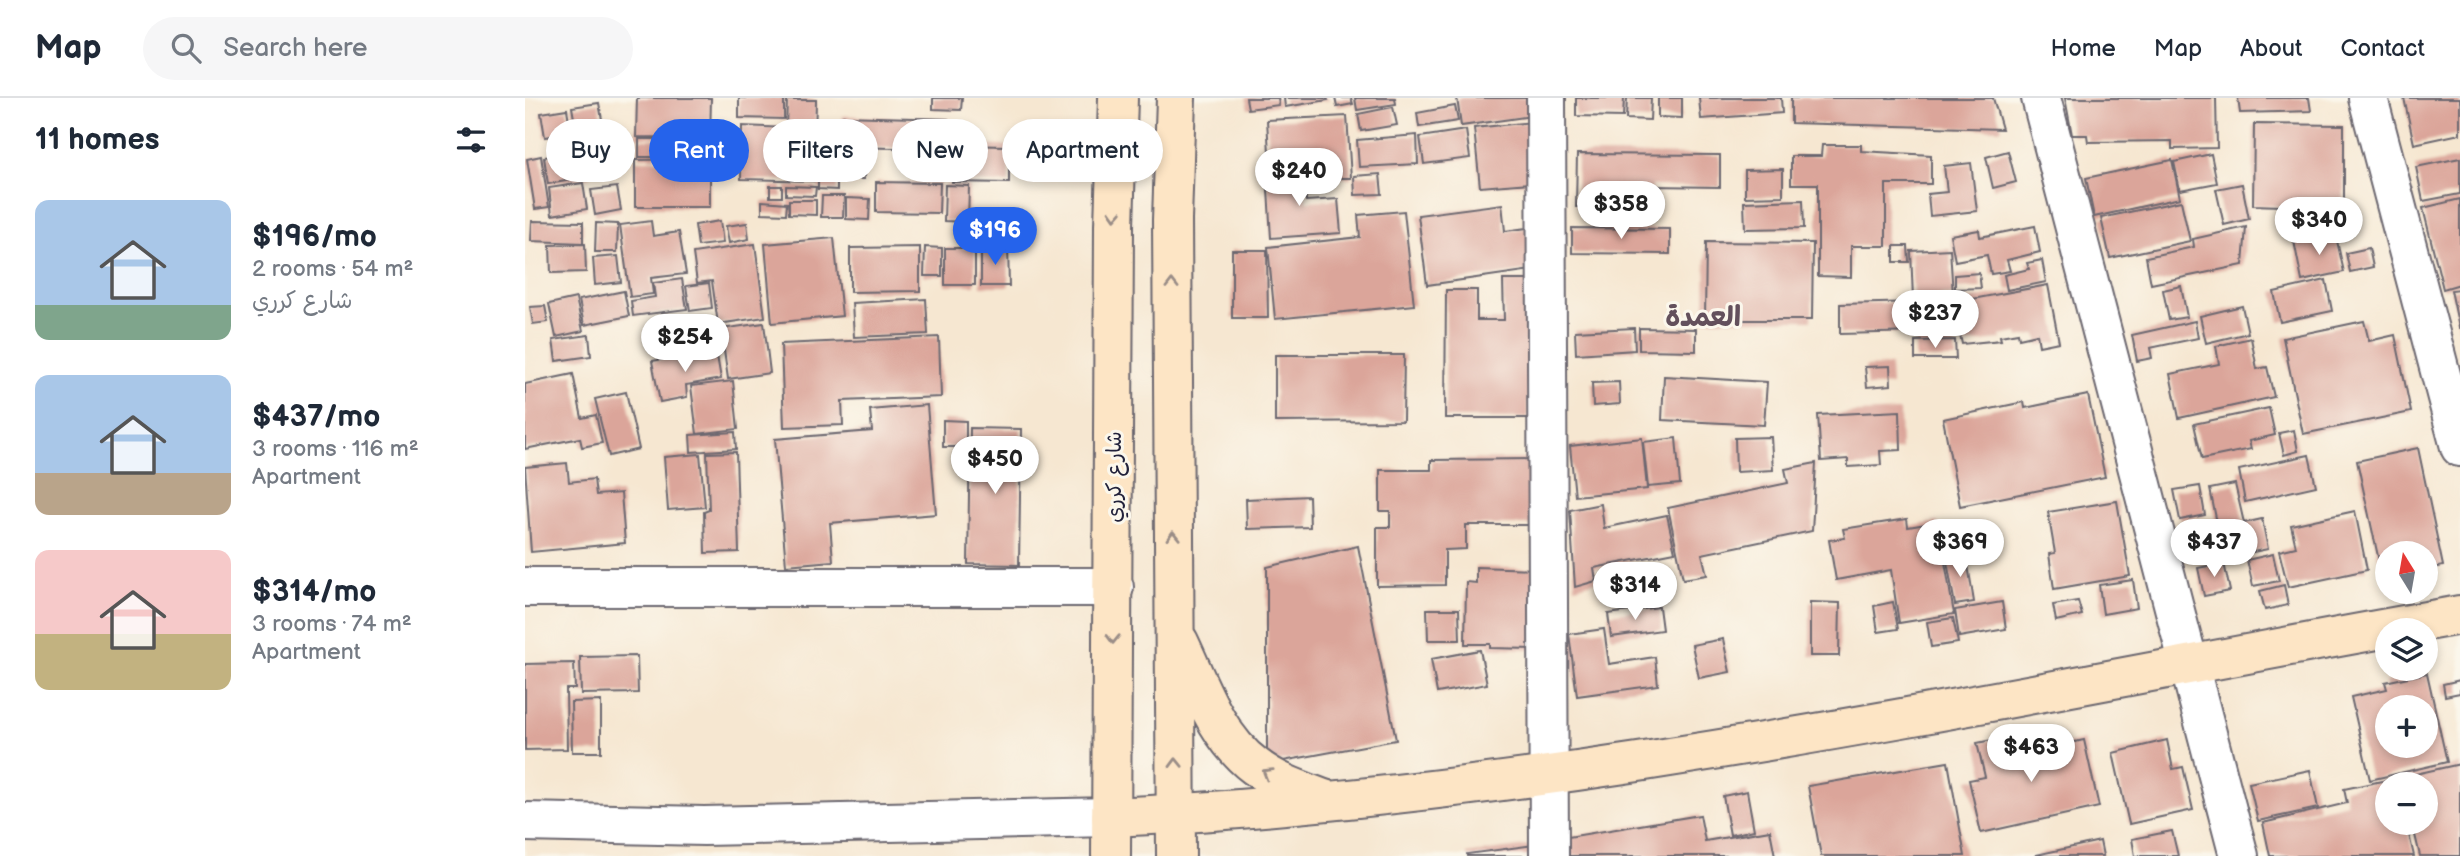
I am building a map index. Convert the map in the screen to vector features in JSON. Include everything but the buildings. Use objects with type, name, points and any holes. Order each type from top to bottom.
[{"type":"main road","name":"شارع كرري","points":[[1111,856],[1118,98]]},
{"type":"main road","points":[[1176,98],[1172,322],[1176,856]]},
{"type":"main road","points":[[1114,323],[1172,322]]},
{"type":"main road","points":[[1111,817],[1329,802],[1550,776],[1927,715],[2187,663],[2460,615]]},
{"type":"main road","points":[[1174,631],[1214,716],[1232,743],[1254,766],[1283,783],[1329,802]]},
{"type":"street","points":[[1546,98],[1549,856]]},
{"type":"street","points":[[2041,98],[2239,856]]},
{"type":"street","points":[[2368,98],[2453,392],[2460,447]]},
{"type":"street","points":[[525,587],[1114,587]]},
{"type":"street","points":[[525,822],[704,841],[1111,817]]},
{"type":"district","name":"العمدة","points":[[1703,317]]}]
